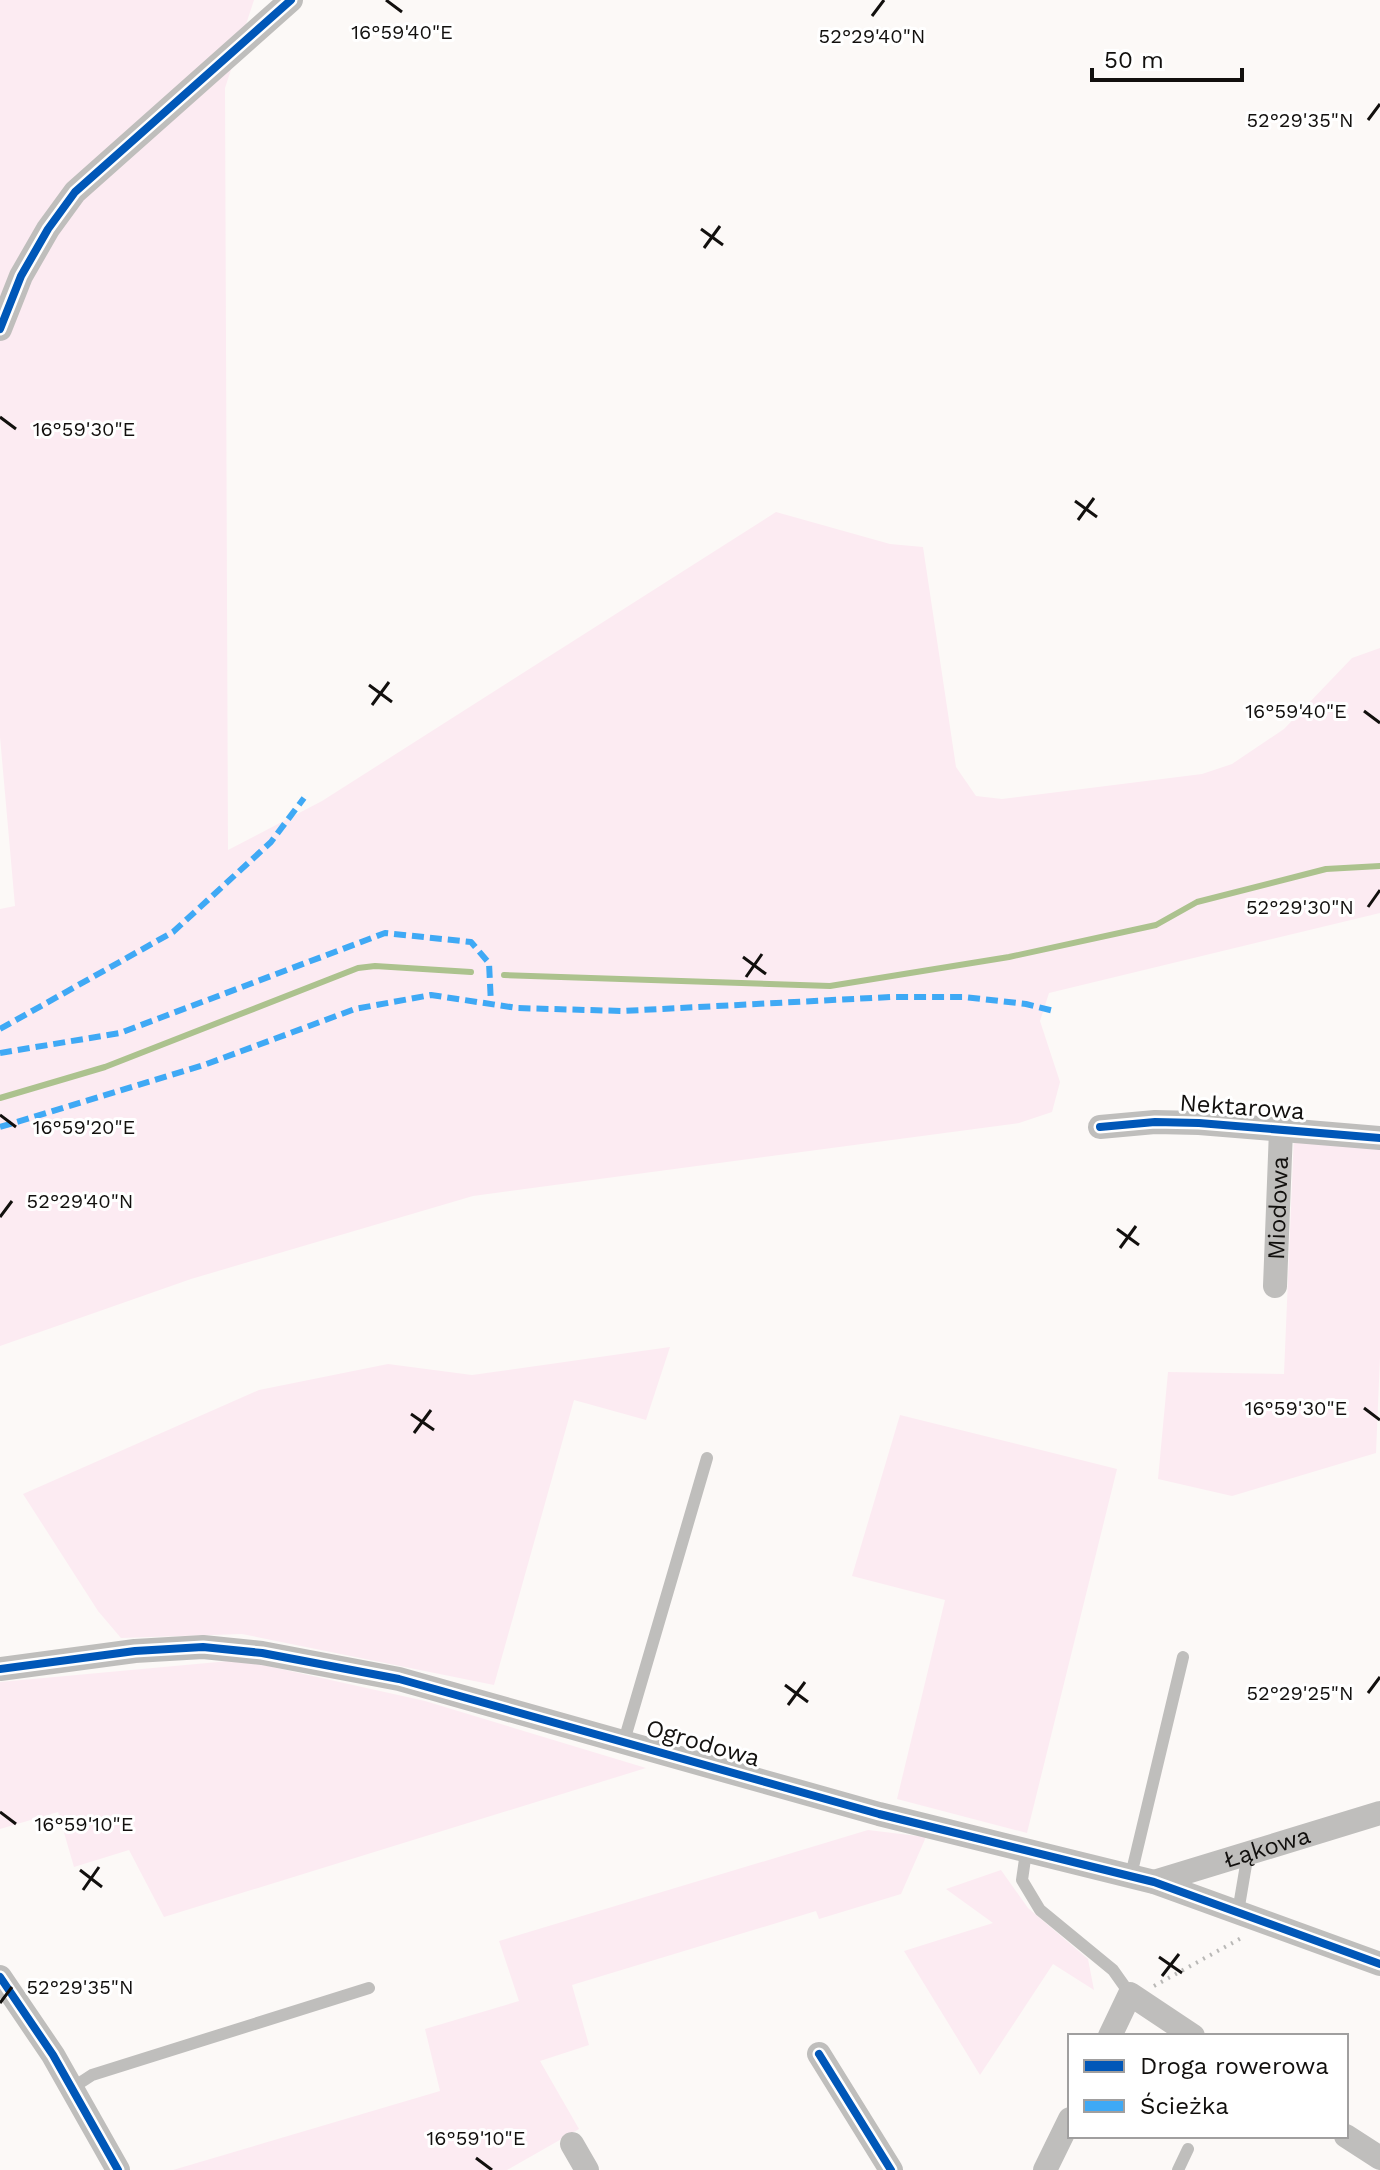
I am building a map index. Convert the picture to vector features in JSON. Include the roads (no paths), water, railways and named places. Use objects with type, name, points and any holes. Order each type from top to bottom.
[{"type":"street","points":[[0,329],[21,276],[48,229],[75,192],[291,0]]},
{"type":"street","name":"Nektarowa","points":[[1100,1127],[1155,1122],[1380,1138]]},
{"type":"street","name":"Miodowa","points":[[1275,1286],[1281,1130]]},
{"type":"street","name":"Ogrodowa","points":[[0,1669],[135,1651],[232,1648],[399,1679],[879,1814],[1142,1878],[1380,1964]]},
{"type":"street","name":"Łąkowa","points":[[1142,1878],[1248,1853],[1380,1813]]},
{"type":"street","points":[[0,1977],[53,2055],[118,2170]]},
{"type":"street","points":[[1111,2034],[1132,1996],[1190,2034]]},
{"type":"street","points":[[819,2054],[891,2170]]},
{"type":"street","points":[[1045,2170],[1068,2123]]},
{"type":"street","points":[[1348,2137],[1380,2158]]},
{"type":"street","points":[[572,2144],[587,2170]]},
{"type":"lane","points":[[624,1741],[707,1458]]},
{"type":"lane","points":[[1142,1878],[1183,1657]]},
{"type":"lane","points":[[1026,1852],[1022,1880],[1040,1910],[1103,1960],[1132,1996]]},
{"type":"lane","points":[[1248,1853],[1248,1915]]},
{"type":"lane","points":[[72,2088],[92,2075],[369,1988]]},
{"type":"lane","points":[[1178,2170],[1188,2149]]},
{"type":"waterway","points":[[504,975],[830,986],[1009,957],[1156,925],[1197,902],[1326,869],[1380,866]]},
{"type":"waterway","points":[[0,1098],[105,1067],[358,968],[375,966],[471,972]]}]
